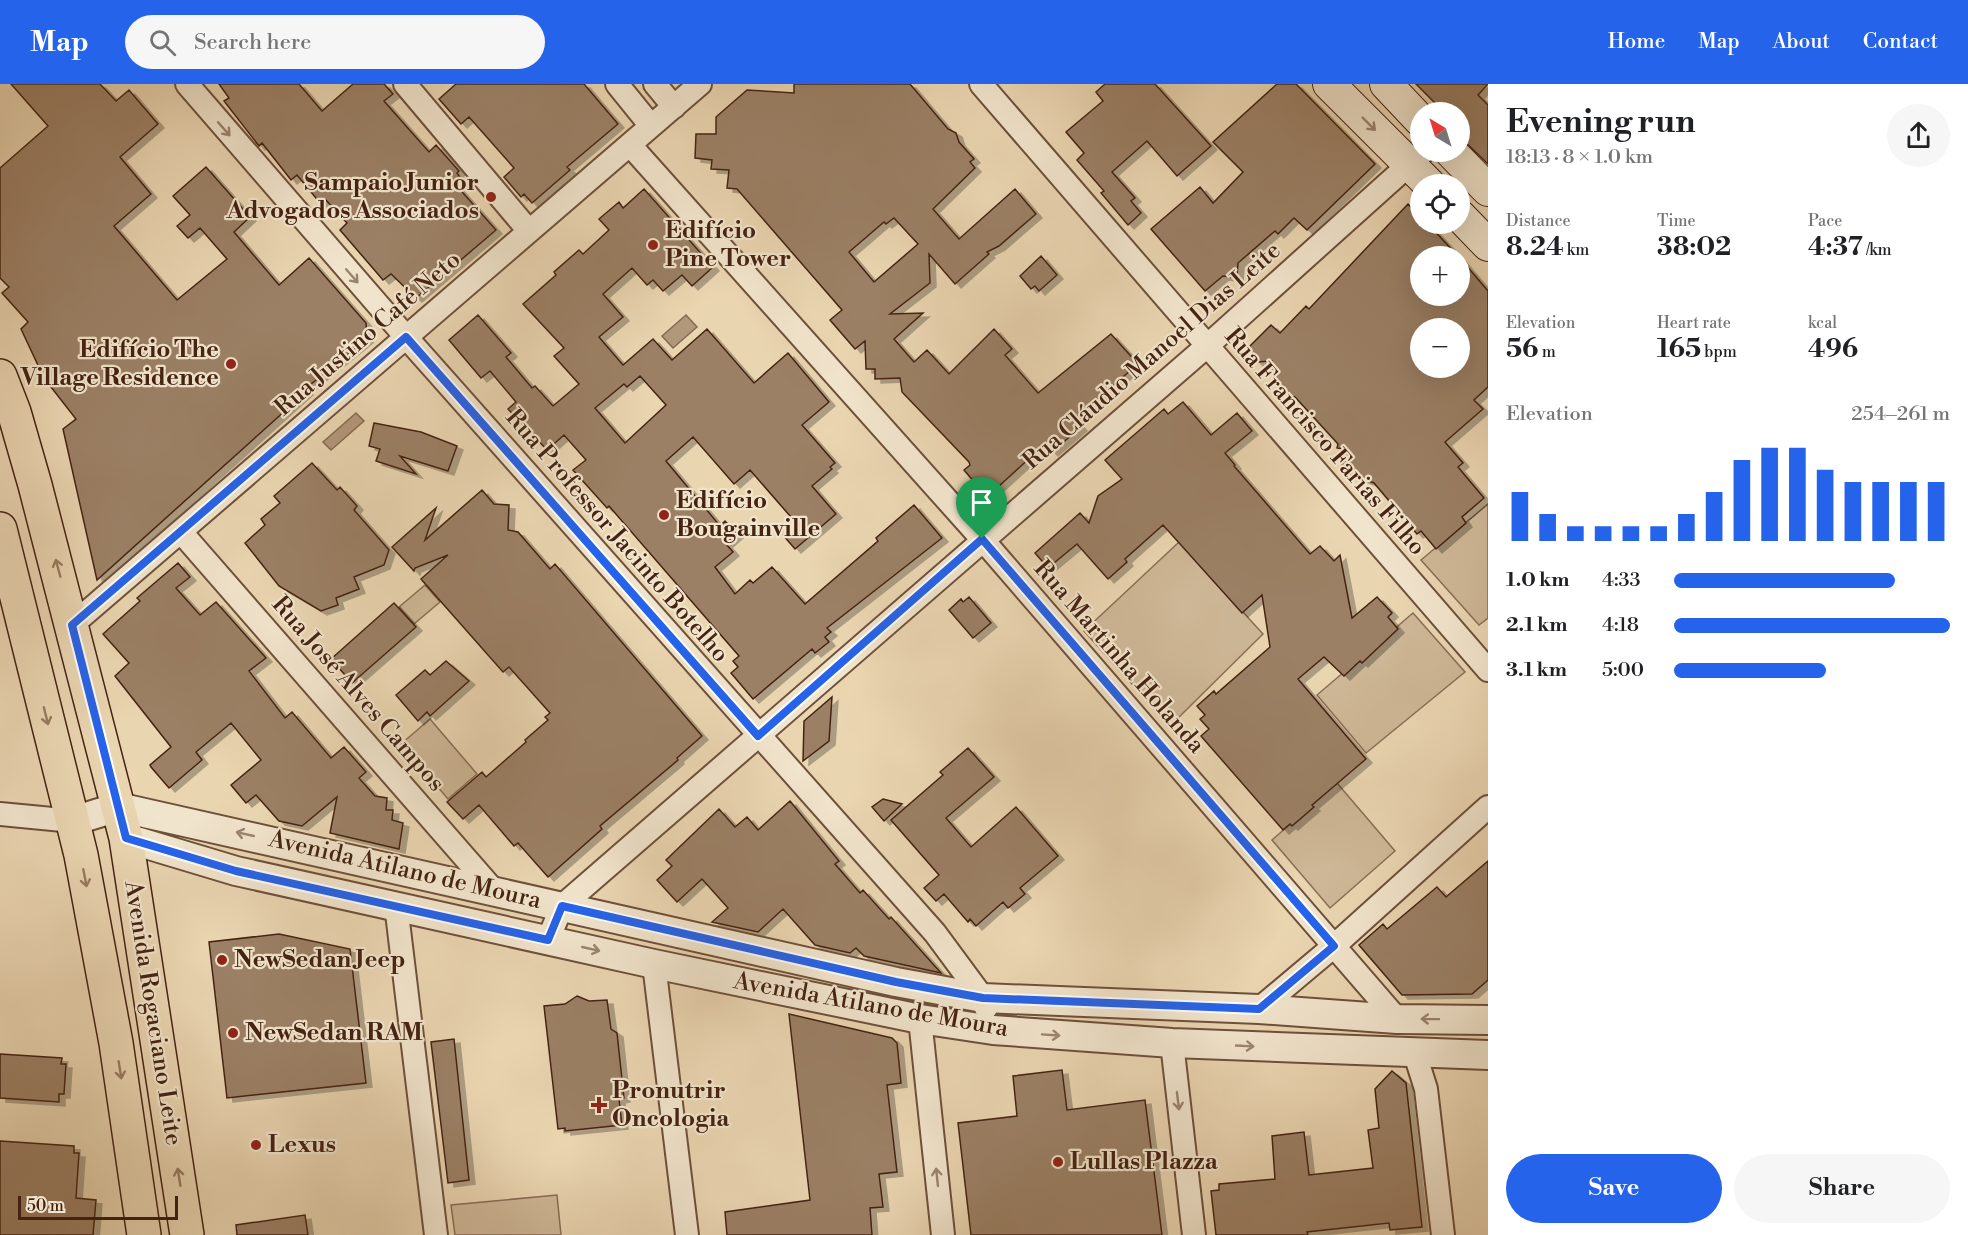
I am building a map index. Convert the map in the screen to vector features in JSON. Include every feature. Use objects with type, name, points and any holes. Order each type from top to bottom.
[{"type":"main road","points":[[1329,84],[1421,167]]},
{"type":"main road","points":[[1386,84],[1410,109]]},
{"type":"main road","points":[[1461,162],[1488,190]]},
{"type":"main road","points":[[1470,226],[1488,245]]},
{"type":"main road","name":"Avenida Rogaciano Leite","points":[[0,376],[14,412],[35,484],[126,838],[187,1235]]},
{"type":"main road","name":"Avenida Rogaciano Leite","points":[[0,529],[73,821],[116,1043],[144,1235]]},
{"type":"street","name":"Rua Professor Jacinto Botelho","points":[[187,84],[406,337],[935,933],[983,998],[993,1030]]},
{"type":"street","points":[[405,84],[529,231]]},
{"type":"street","points":[[617,84],[651,126]]},
{"type":"street","points":[[654,84],[674,107]]},
{"type":"street","name":"Rua Justino Café Neto","points":[[72,625],[700,84]]},
{"type":"street","name":"Rua Francisco Farias Filho","points":[[981,84],[1488,670]]},
{"type":"street","name":"Rua Martinha Holanda","points":[[630,145],[982,539],[1397,1019]]},
{"type":"street","name":"Rua Cláudio Manoel Dias Leite","points":[[548,940],[562,906],[982,539],[1421,167]]},
{"type":"street","name":"Rua José Alves Campos","points":[[181,532],[495,892]]},
{"type":"street","name":"Avenida Atilano de Moura","points":[[0,814],[73,821],[118,807],[896,982],[983,998],[1259,1009],[1397,1019],[1488,1020]]},
{"type":"street","points":[[1259,1009],[1334,946],[1488,807]]},
{"type":"street","name":"Avenida Atilano de Moura","points":[[126,838],[236,871],[654,964],[920,1019],[993,1030],[1172,1043],[1488,1055]]},
{"type":"street","points":[[396,905],[436,1235]]},
{"type":"street","points":[[654,964],[687,1235]]},
{"type":"street","points":[[920,1019],[943,1235]]},
{"type":"street","points":[[1172,1043],[1194,1235]]},
{"type":"street","points":[[1415,1054],[1426,1089],[1443,1235]]},
{"type":"shaded area","points":[[686,315],[697,327],[673,348],[662,336]]},
{"type":"shaded area","points":[[356,413],[364,421],[331,450],[323,442]]},
{"type":"shaded area","points":[[1488,504],[1488,618],[1479,625],[1421,560]]},
{"type":"shaded area","points":[[1179,542],[1263,634],[1170,726],[1084,631]]},
{"type":"shaded area","points":[[425,585],[440,602],[414,624],[399,607]]},
{"type":"shaded area","points":[[1413,613],[1465,672],[1366,753],[1317,695]]},
{"type":"shaded area","points":[[430,719],[477,774],[448,799],[401,744]]},
{"type":"shaded area","points":[[1337,783],[1395,851],[1330,908],[1272,840]]},
{"type":"shaded area","points":[[557,1195],[561,1235],[455,1235],[451,1205]]},
{"type":"building","points":[[11,84],[100,84],[116,101],[129,90],[158,124],[120,157],[151,194],[114,226],[177,300],[227,259],[200,228],[188,238],[177,226],[190,215],[173,196],[206,167],[250,217],[234,232],[279,285],[309,258],[366,323],[367,339],[305,389],[307,391],[97,580],[63,429],[76,419],[44,378],[21,329],[28,322],[2,293],[9,287],[0,278],[0,168],[48,126]]},
{"type":"building","points":[[219,84],[299,84],[322,111],[353,84],[384,84],[393,94],[384,101],[429,152],[436,145],[459,171],[457,173],[462,180],[456,185],[496,230],[416,298],[391,274],[383,280],[340,230],[347,223],[325,199],[320,203],[297,175],[291,180],[262,143],[259,146],[224,101],[229,98]]},
{"type":"building","points":[[456,84],[584,84],[618,124],[567,167],[570,170],[532,203],[524,194],[521,197],[504,177],[514,168],[469,117],[461,124],[439,99]]},
{"type":"building","points":[[794,84],[910,84],[948,129],[956,133],[959,142],[974,159],[970,162],[975,168],[933,209],[959,239],[1015,189],[1036,214],[999,246],[987,252],[989,254],[955,284],[929,254],[930,283],[890,314],[923,313],[894,339],[914,362],[927,350],[949,374],[994,329],[1012,349],[1005,355],[1038,393],[1111,334],[1138,364],[1074,419],[1081,427],[1052,452],[1045,444],[987,497],[964,470],[970,465],[969,462],[902,392],[900,378],[875,379],[875,369],[866,369],[865,341],[855,349],[830,320],[842,310],[737,189],[727,188],[729,170],[711,169],[712,160],[695,158],[696,134],[716,134],[716,117],[747,90],[794,93]],"holes":[[[894,218],[918,244],[874,282],[849,252],[884,222],[886,224]]]},
{"type":"building","points":[[1105,84],[1155,84],[1211,146],[1177,176],[1147,141],[1112,172],[1135,198],[1131,201],[1141,213],[1128,225],[1101,193],[1104,191],[1077,160],[1084,153],[1066,132],[1103,101],[1096,92]]},
{"type":"building","points":[[1277,84],[1296,84],[1375,164],[1307,230],[1294,218],[1278,234],[1275,231],[1238,263],[1237,278],[1223,276],[1205,291],[1151,229],[1200,187],[1213,203],[1243,172],[1213,142]]},
{"type":"building","points":[[1416,84],[1488,84],[1478,95],[1488,105],[1488,164],[1470,147],[1470,102],[1434,102]]},
{"type":"building","points":[[644,189],[713,267],[692,286],[682,275],[663,291],[653,280],[647,285],[632,268],[603,294],[623,317],[599,337],[623,365],[653,339],[672,360],[707,329],[754,383],[788,353],[829,402],[802,425],[835,463],[830,467],[832,469],[812,486],[836,514],[795,549],[783,535],[797,524],[750,470],[734,484],[693,437],[666,461],[720,526],[725,521],[737,534],[726,544],[733,552],[715,567],[735,594],[750,580],[753,583],[772,567],[805,604],[878,541],[876,538],[914,505],[942,538],[827,628],[831,632],[825,637],[829,642],[815,653],[812,649],[753,699],[731,673],[738,667],[733,661],[739,656],[609,506],[607,508],[573,470],[586,460],[564,435],[547,450],[508,409],[516,402],[490,371],[481,378],[449,340],[478,315],[511,353],[506,357],[532,388],[535,386],[553,406],[579,384],[554,356],[564,348],[523,304],[556,275],[554,272],[579,250],[583,254],[609,230],[599,219],[619,202],[623,208]],"holes":[[[640,376],[666,405],[625,443],[595,408],[624,384],[627,387]]]},
{"type":"building","points":[[1408,204],[1410,206],[1410,234],[1437,234],[1449,246],[1410,246],[1410,306],[1470,306],[1470,270],[1488,291],[1488,387],[1474,400],[1483,409],[1445,442],[1463,463],[1458,467],[1484,498],[1462,517],[1466,523],[1436,549],[1421,531],[1417,534],[1374,483],[1345,473],[1341,464],[1343,449],[1337,448],[1338,444],[1295,397],[1288,396],[1273,382],[1272,361],[1257,362],[1246,350],[1271,325],[1280,333],[1306,306],[1309,309]]},
{"type":"building","points":[[1041,256],[1057,275],[1039,291],[1035,286],[1031,289],[1020,276]]},
{"type":"building","points":[[1183,402],[1211,435],[1237,413],[1252,431],[1225,453],[1234,466],[1310,554],[1320,546],[1334,561],[1340,555],[1352,618],[1377,597],[1392,613],[1388,617],[1398,629],[1362,663],[1360,661],[1344,676],[1324,657],[1298,679],[1366,759],[1312,805],[1314,807],[1292,826],[1290,824],[1283,830],[1201,736],[1209,729],[1200,719],[1205,715],[1197,706],[1214,691],[1216,694],[1270,647],[1262,595],[1242,613],[1163,525],[1125,559],[1127,562],[1108,579],[1077,544],[1048,568],[1035,553],[1080,513],[1089,523],[1098,496],[1122,479],[1105,460],[1164,409],[1168,414]]},
{"type":"building","points":[[374,423],[421,432],[457,446],[448,471],[400,456],[416,474],[376,461],[380,449],[369,446]]},
{"type":"building","points":[[312,463],[337,490],[340,487],[357,506],[354,510],[389,550],[384,565],[354,577],[359,589],[336,598],[338,605],[321,611],[279,586],[245,543],[265,525],[261,519],[280,503],[274,496]]},
{"type":"building","points":[[482,490],[494,504],[509,505],[508,530],[518,532],[550,569],[555,564],[702,736],[677,758],[678,760],[600,826],[602,829],[548,877],[518,843],[514,846],[479,805],[463,819],[447,802],[482,772],[486,777],[548,720],[545,717],[550,713],[509,667],[503,672],[421,579],[448,555],[415,568],[414,571],[392,547],[436,508],[425,540]]},
{"type":"building","points":[[178,563],[190,577],[176,588],[200,615],[216,602],[266,658],[249,671],[285,718],[292,712],[331,758],[344,747],[366,772],[359,778],[375,796],[387,798],[386,810],[393,810],[392,820],[403,823],[399,849],[330,833],[337,797],[302,826],[279,821],[256,795],[246,803],[231,785],[261,760],[231,723],[196,752],[202,760],[169,788],[151,767],[150,765],[171,747],[115,676],[129,663],[103,634],[140,601],[137,598]]},
{"type":"building","points":[[969,597],[991,623],[973,638],[949,610],[961,599],[963,602]]},
{"type":"building","points":[[394,603],[416,627],[352,683],[331,659]]},
{"type":"building","points":[[446,661],[469,681],[430,716],[427,712],[418,721],[396,695],[425,670],[430,675]]},
{"type":"building","points":[[832,697],[829,741],[803,761],[804,721]]},
{"type":"building","points":[[968,748],[994,777],[946,818],[971,847],[1016,807],[1058,856],[1020,888],[1025,894],[1008,908],[1003,902],[976,926],[970,919],[968,922],[944,894],[936,901],[924,888],[939,875],[891,820],[943,775],[940,772]]},
{"type":"building","points":[[883,799],[902,804],[884,821],[872,807]]},
{"type":"building","points":[[790,801],[839,861],[835,864],[860,893],[863,890],[889,919],[891,917],[941,973],[864,956],[856,948],[850,953],[815,945],[783,909],[758,932],[712,922],[728,908],[702,879],[677,902],[657,880],[672,866],[666,860],[719,809],[735,827],[747,817],[758,830]]},
{"type":"building","points":[[1488,861],[1488,980],[1472,994],[1402,995],[1359,945],[1383,924],[1387,929],[1437,887],[1446,897]]},
{"type":"building","points":[[279,934],[350,949],[366,1083],[227,1098],[209,942]]},
{"type":"building","points":[[577,996],[589,1001],[607,1000],[611,1029],[617,1033],[624,1098],[619,1099],[622,1125],[565,1131],[565,1128],[558,1129],[544,1006],[565,1004]]},
{"type":"building","points":[[789,1014],[892,1038],[897,1043],[901,1083],[887,1085],[897,1172],[879,1174],[883,1207],[870,1208],[872,1235],[727,1235],[725,1212],[810,1200]]},
{"type":"building","points":[[454,1039],[469,1180],[448,1183],[431,1042]]},
{"type":"building","points":[[0,1054],[62,1058],[61,1064],[66,1064],[64,1094],[59,1094],[59,1102],[0,1098]]},
{"type":"building","name":"Lullas Plazza","points":[[1062,1070],[1067,1110],[1145,1100],[1162,1235],[971,1235],[958,1123],[1017,1116],[1013,1076]]},
{"type":"building","points":[[1392,1071],[1406,1083],[1422,1227],[1390,1230],[1389,1223],[1307,1232],[1308,1235],[1216,1235],[1211,1191],[1219,1190],[1219,1184],[1275,1179],[1272,1136],[1304,1132],[1309,1175],[1373,1168],[1368,1130],[1379,1128],[1375,1089]]},
{"type":"building","points":[[0,1141],[74,1146],[74,1153],[79,1153],[76,1198],[96,1200],[93,1235],[0,1235]]},
{"type":"building","points":[[305,1215],[308,1235],[237,1235],[236,1225]]},
{"type":"place","name":"Sampaio Junior Advogados Associados","points":[[491,197]]},
{"type":"place","name":"Edifício Pine Tower","points":[[653,245]]},
{"type":"place","name":"Edifício The Village Residence","points":[[231,364]]},
{"type":"place","name":"Edifício Bougainville","points":[[664,515]]},
{"type":"place","name":"NewSedan Jeep","points":[[222,960]]},
{"type":"place","name":"NewSedan RAM","points":[[233,1033]]},
{"type":"place","name":"Pronutrir Oncologia","points":[[599,1105]]},
{"type":"place","name":"Lexus","points":[[256,1145]]},
{"type":"place","name":"Lullas Plazza","points":[[1058,1162]]},
{"type":"route","points":[[406,337],[758,736],[982,539],[1334,946],[1259,1009],[983,998],[896,982],[562,906],[548,940],[236,871],[126,838],[72,625],[406,337]]}]
